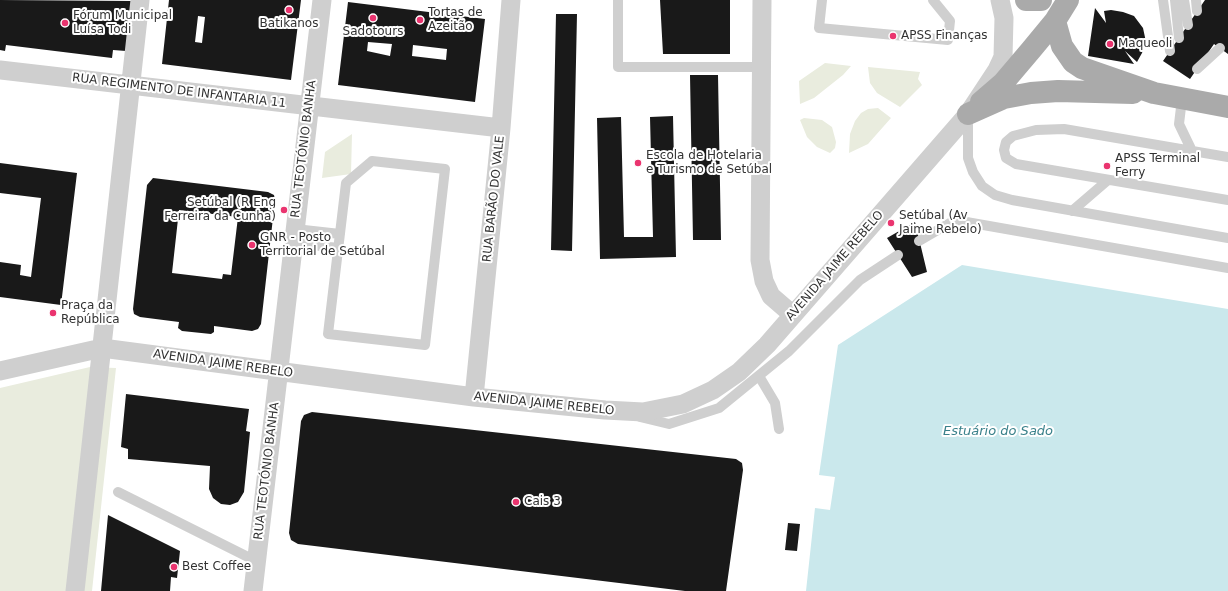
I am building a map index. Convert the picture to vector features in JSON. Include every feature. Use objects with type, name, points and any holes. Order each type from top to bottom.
[{"type":"main road","points":[[1026,0],[1041,0]]},
{"type":"main road","name":"AVENIDA JAIME REBELO","points":[[968,114],[1003,82],[1055,21],[1068,0]]},
{"type":"main road","points":[[1055,21],[1062,46],[1073,62],[1082,68],[1154,94]]},
{"type":"main road","points":[[968,114],[1004,98],[1031,93],[1086,91],[1154,94],[1228,107]]},
{"type":"street","points":[[75,591],[140,0]]},
{"type":"street","name":"RUA TEOTÓNIO BANHA","points":[[253,591],[322,0]]},
{"type":"street","name":"RUA BARÃO DO VALE","points":[[474,397],[501,128],[511,0]]},
{"type":"street","points":[[762,0],[760,260],[764,281],[771,296],[793,315]]},
{"type":"street","name":"AVENIDA JAIME REBELO","points":[[0,371],[102,348],[474,397],[604,410],[642,412],[683,404],[713,390],[739,372],[767,345],[968,114],[997,70],[1003,57],[1004,18],[1000,0]]},
{"type":"street","name":"RUA REGIMENTO DE INFANTARIA 11","points":[[0,70],[501,128]]},
{"type":"lane","points":[[618,0],[618,67],[762,67]]},
{"type":"lane","points":[[822,0],[819,28],[948,40],[950,21],[933,0]]},
{"type":"lane","points":[[1163,0],[1170,51]]},
{"type":"lane","points":[[1174,0],[1179,38]]},
{"type":"lane","points":[[1184,0],[1188,25]]},
{"type":"lane","points":[[1196,0],[1197,11]]},
{"type":"lane","points":[[1197,69],[1220,48]]},
{"type":"lane","points":[[1182,99],[1179,124],[1192,151]]},
{"type":"lane","points":[[968,114],[968,158],[973,172],[982,186],[995,195],[1012,200],[1228,238]]},
{"type":"lane","points":[[1228,157],[1064,129],[1036,130],[1013,136],[1006,142],[1004,150],[1006,158],[1016,164],[1228,200]]},
{"type":"lane","points":[[372,161],[446,169],[425,345],[328,334],[338,248],[346,183],[372,161]]},
{"type":"lane","points":[[1072,211],[1108,180]]},
{"type":"lane","points":[[919,241],[955,220],[1228,268]]},
{"type":"lane","points":[[294,236],[340,234]]},
{"type":"lane","points":[[294,236],[338,248]]},
{"type":"lane","points":[[604,410],[669,424],[719,408],[789,351],[860,280],[898,255]]},
{"type":"lane","points":[[759,376],[775,403],[779,429]]},
{"type":"lane","points":[[118,492],[256,561]]},
{"type":"shaded area","points":[[825,63],[851,66],[843,75],[814,98],[800,104],[799,81]]},
{"type":"shaded area","points":[[868,67],[920,72],[918,79],[922,85],[900,107],[877,93],[870,83]]},
{"type":"shaded area","points":[[878,108],[891,118],[868,144],[849,153],[850,134],[855,121],[861,113],[868,109]]},
{"type":"shaded area","points":[[804,118],[822,120],[832,127],[836,142],[835,148],[830,153],[817,147],[807,137],[800,120]]},
{"type":"shaded area","points":[[352,134],[351,174],[322,178],[325,152]]},
{"type":"shaded area","points":[[90,367],[116,368],[92,591],[0,591],[0,388]]},
{"type":"water","name":"Estuário do Sado","points":[[962,265],[1228,309],[1228,591],[806,591],[815,508],[830,510],[835,477],[819,475],[838,345]]},
{"type":"building","name":"Fórum Municipal Luísa Todi","points":[[0,0],[132,1],[126,51],[113,50],[112,58],[6,45],[5,51],[0,50]]},
{"type":"building","points":[[169,0],[301,0],[291,80],[162,64]],"holes":[[[198,16],[205,17],[202,43],[195,42]]]},
{"type":"building","points":[[660,0],[730,0],[730,54],[663,54]]},
{"type":"building","points":[[1205,0],[1228,0],[1228,54],[1214,44],[1190,79],[1163,61]]},
{"type":"building","points":[[348,2],[485,19],[475,102],[338,85]],"holes":[[[368,42],[392,44],[390,56],[367,51]],[[413,45],[447,49],[446,60],[412,56]]]},
{"type":"building","points":[[1095,8],[1106,23],[1104,11],[1111,10],[1123,12],[1134,16],[1143,28],[1146,42],[1137,62],[1125,51],[1134,64],[1088,56]]},
{"type":"building","points":[[556,14],[577,14],[572,251],[551,250]]},
{"type":"building","points":[[690,75],[718,75],[721,240],[693,240]]},
{"type":"building","points":[[673,116],[676,257],[600,259],[597,118],[621,117],[624,237],[653,237],[650,117]]},
{"type":"building","points":[[0,163],[77,173],[61,305],[0,297],[0,262],[21,265],[20,275],[31,277],[41,198],[0,193]]},
{"type":"building","name":"GNR - Posto Territorial de Setúbal","points":[[153,178],[268,192],[274,195],[275,200],[261,324],[258,329],[252,331],[214,326],[214,332],[211,334],[182,331],[178,328],[179,322],[140,317],[134,314],[133,309],[147,185]],"holes":[[[179,210],[238,217],[231,275],[223,274],[222,279],[172,273]]]},
{"type":"building","points":[[915,222],[927,272],[912,277],[887,238]]},
{"type":"building","points":[[126,394],[249,409],[246,431],[250,432],[244,492],[238,502],[230,505],[221,504],[213,498],[209,489],[210,466],[128,459],[128,449],[121,447]]},
{"type":"building","name":"Cais 3","points":[[312,412],[736,459],[742,463],[743,470],[726,591],[685,591],[298,544],[291,540],[289,533],[301,421],[304,415]]},
{"type":"building","points":[[108,515],[180,551],[177,578],[171,577],[170,591],[101,591]]},
{"type":"building","points":[[788,523],[800,524],[797,551],[785,550]]},
{"type":"place","name":"Batikanos","points":[[289,10]]},
{"type":"place","name":"Sadotours","points":[[373,18]]},
{"type":"place","name":"Tortas de Azeitão","points":[[420,20]]},
{"type":"place","name":"Fórum Municipal Luísa Todi","points":[[65,23]]},
{"type":"place","name":"APSS Finanças","points":[[893,36]]},
{"type":"place","name":"Maqueoli","points":[[1110,44]]},
{"type":"place","name":"Escola de Hotelaria e Turismo de Setúbal","points":[[638,163]]},
{"type":"place","name":"APSS Terminal Ferry","points":[[1107,166]]},
{"type":"place","name":"Setúbal (R Eng Ferreira da Cunha)","points":[[284,210]]},
{"type":"place","name":"Setúbal (Av Jaime Rebelo)","points":[[891,223]]},
{"type":"place","name":"GNR - Posto Territorial de Setúbal","points":[[252,245]]},
{"type":"place","name":"Praça da República","points":[[53,313]]},
{"type":"place","name":"Cais 3","points":[[516,502]]},
{"type":"place","name":"Best Coffee","points":[[174,567]]}]
